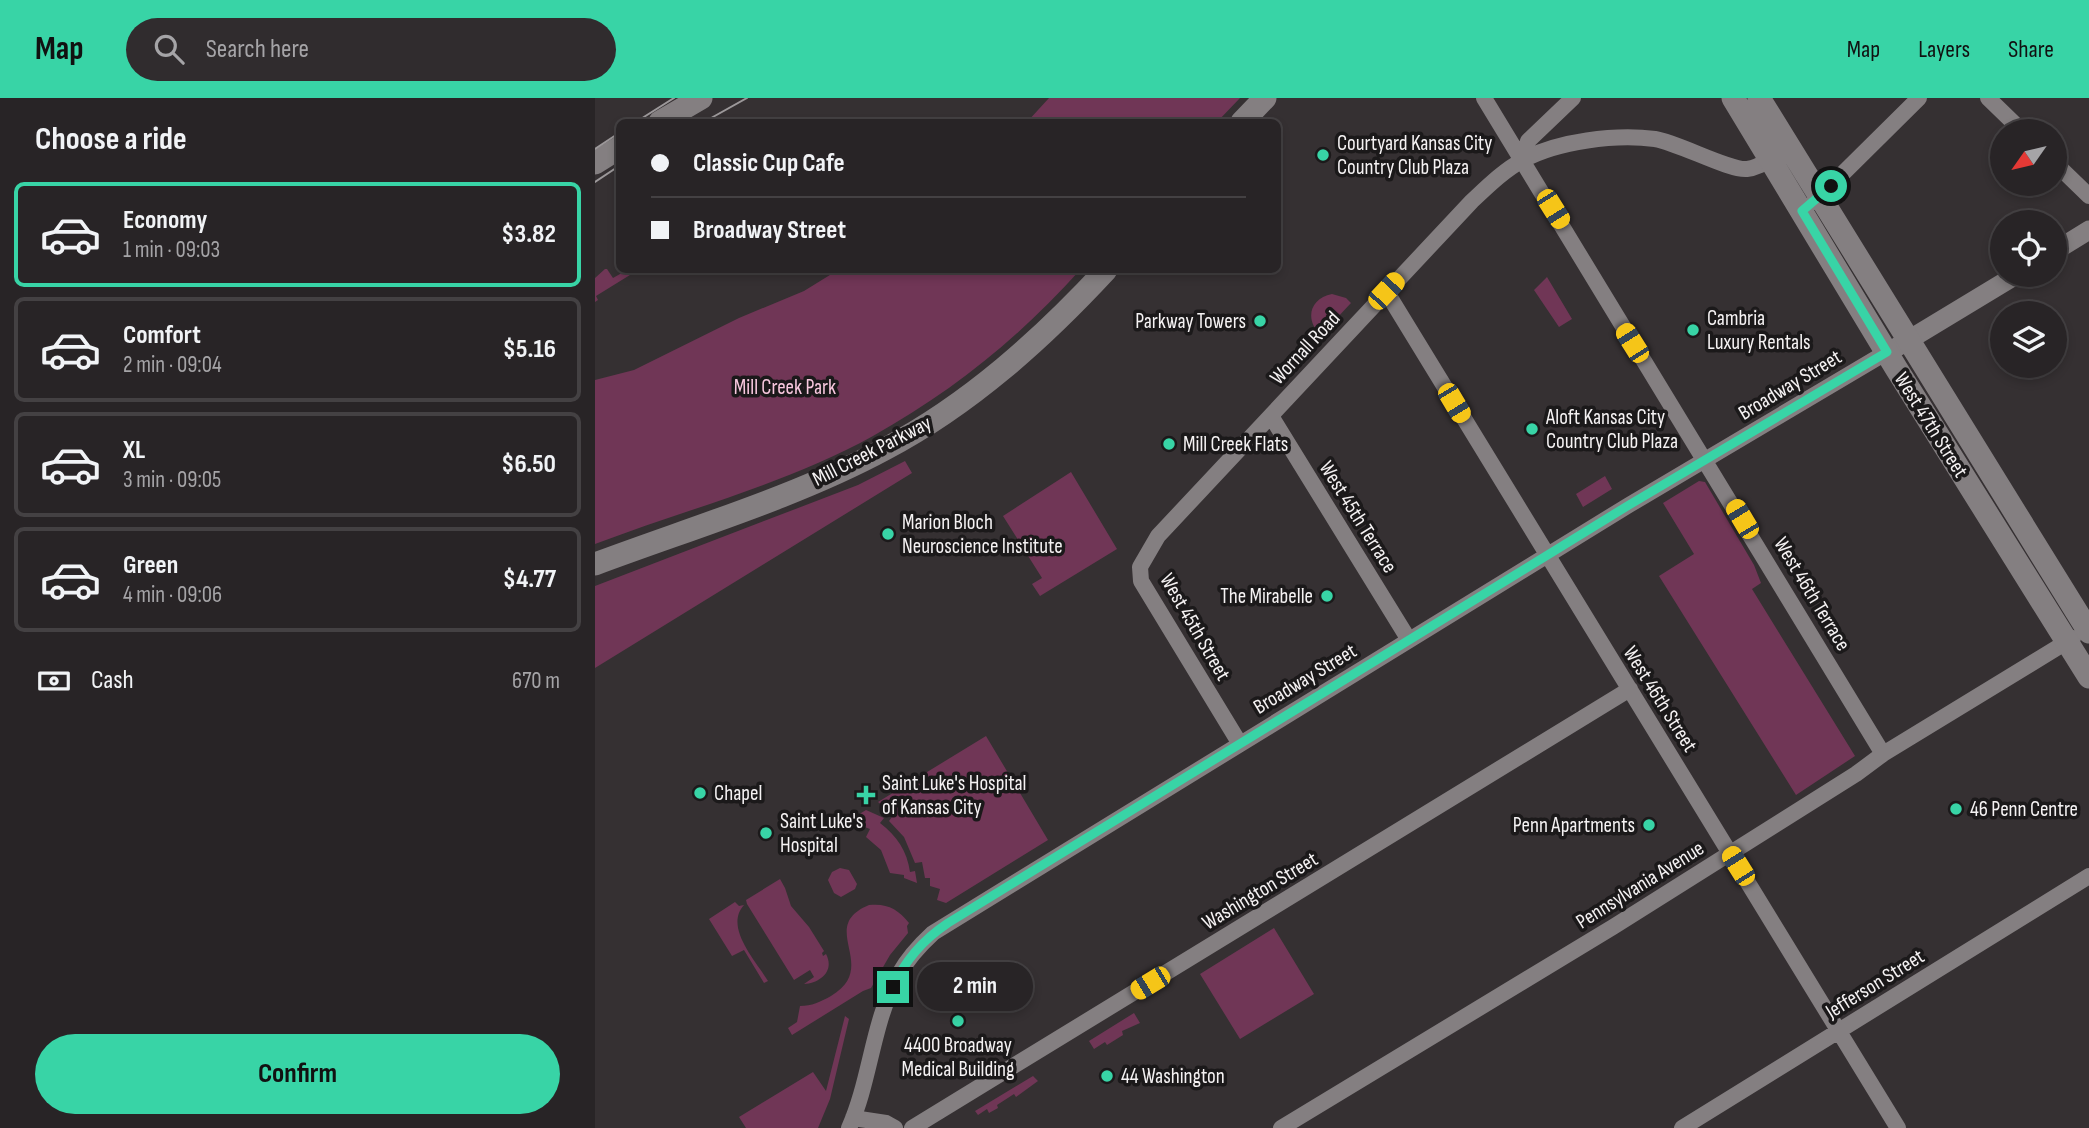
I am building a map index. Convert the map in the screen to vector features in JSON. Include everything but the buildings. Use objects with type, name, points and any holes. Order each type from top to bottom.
[{"type":"main road","points":[[665,119],[701,98]]},
{"type":"main road","points":[[1245,119],[1265,98]]},
{"type":"main road","name":"West 47th Street","points":[[1733,98],[1780,154],[1811,204],[1909,340],[2088,630]]},
{"type":"main road","name":"West 47th Street","points":[[1759,98],[1780,154]]},
{"type":"main road","points":[[595,163],[616,150]]},
{"type":"main road","name":"West 47th Street","points":[[1811,204],[1887,352],[2089,677]]},
{"type":"main road","name":"Mill Creek Parkway","points":[[595,564],[819,481],[886,449],[939,417],[1003,369],[1069,310],[1104,273]]},
{"type":"main road","points":[[1927,417],[1949,431],[1965,430]]},
{"type":"main road","points":[[1949,454],[1958,451],[1971,454],[1987,467]]},
{"type":"street","name":"West 46th Terrace","points":[[1484,98],[1883,754]]},
{"type":"street","points":[[1523,160],[1528,141],[1573,98]]},
{"type":"street","points":[[1811,204],[1919,98]]},
{"type":"street","points":[[1988,98],[2010,119]]},
{"type":"street","name":"Wornall Road","points":[[1140,567],[1158,536],[1386,291],[1472,201],[1523,160],[1578,142],[1622,138],[1655,139],[1686,147],[1745,170],[1757,167],[1780,154]]},
{"type":"street","points":[[2067,175],[2089,196]]},
{"type":"street","points":[[2067,244],[2089,230]]},
{"type":"street","points":[[1887,352],[1996,287]]},
{"type":"street","name":"West 46th Street","points":[[1386,291],[1898,1128]]},
{"type":"street","name":"Broadway Street","points":[[851,1123],[887,1001],[899,973],[933,933],[1547,555],[1887,352]]},
{"type":"street","name":"West 45th Terrace","points":[[1271,416],[1409,640]]},
{"type":"street","name":"West 45th Street","points":[[1140,567],[1141,581],[1240,744]]},
{"type":"street","name":"Pennsylvania Avenue","points":[[1281,1128],[1730,853],[1856,774],[1883,754],[2088,630]]},
{"type":"street","name":"Washington Street","points":[[912,1128],[1630,689]]},
{"type":"street","name":"Jefferson Street","points":[[1682,1128],[2089,876]]},
{"type":"street","points":[[851,1123],[886,1123],[895,1128]]},
{"type":"green space","points":[[1049,98],[1240,98],[1220,119],[1030,119]]},
{"type":"green space","points":[[605,269],[613,278],[622,273],[633,273],[596,296],[598,300],[595,302],[595,278]]},
{"type":"green space","name":"Mill Creek Park","points":[[833,273],[1077,273],[984,362],[930,401],[873,436],[771,482],[595,544],[595,380],[634,370],[739,318],[804,291]]},
{"type":"green space","points":[[1547,277],[1572,319],[1559,327],[1534,290]]},
{"type":"green space","points":[[1332,294],[1346,298],[1351,303],[1321,335],[1312,323],[1312,310],[1319,300]]},
{"type":"green space","points":[[905,461],[912,473],[595,668],[595,586],[858,485]]},
{"type":"green space","points":[[1071,472],[1117,549],[1040,596],[1032,584],[1042,578],[1003,516]]},
{"type":"green space","points":[[1605,476],[1612,489],[1583,507],[1576,494]]},
{"type":"green space","points":[[1699,481],[1705,482],[1754,565],[1761,583],[1752,589],[1855,756],[1796,795],[1659,576],[1694,554],[1663,503]]},
{"type":"green space","points":[[986,736],[1048,840],[946,903],[937,900],[940,889],[930,886],[930,878],[925,878],[922,862],[915,863],[904,837],[889,821],[894,814],[878,802]]},
{"type":"green space","points":[[866,810],[884,818],[880,823],[900,844],[910,872],[915,871],[917,883],[904,878],[904,875],[890,873],[881,850],[866,837],[870,829],[848,821]]},
{"type":"green space","points":[[840,868],[849,870],[857,884],[855,889],[841,897],[834,893],[828,880],[832,872]]},
{"type":"green space","points":[[780,879],[791,906],[809,927],[824,951],[823,956],[826,954],[828,960],[829,966],[824,975],[810,983],[804,984],[814,977],[810,970],[794,980],[747,904],[746,900]]},
{"type":"green space","points":[[735,902],[739,906],[744,905],[737,923],[739,933],[749,954],[768,981],[764,983],[744,950],[732,956],[709,919]]},
{"type":"green space","points":[[869,905],[887,906],[901,914],[909,923],[908,933],[890,955],[871,988],[792,1035],[788,1028],[797,1022],[800,1006],[823,1000],[845,984],[851,972],[848,924],[854,914]]},
{"type":"green space","points":[[1274,928],[1314,994],[1240,1039],[1200,974]]},
{"type":"green space","points":[[1134,1013],[1140,1023],[1122,1031],[1123,1035],[1107,1045],[1105,1042],[1094,1049],[1089,1041]]},
{"type":"green space","points":[[845,1016],[849,1019],[830,1099],[818,1128],[746,1128],[739,1117],[813,1072],[826,1091]]},
{"type":"green space","points":[[1033,1076],[1038,1081],[1016,1097],[1014,1094],[997,1105],[998,1108],[989,1113],[987,1109],[978,1115],[975,1111]]},
{"type":"tram line","points":[[641,119],[674,98]]},
{"type":"tram line","points":[[709,119],[747,98]]},
{"type":"tram line","points":[[595,149],[616,135]]},
{"type":"tram line","points":[[595,182],[616,168]]},
{"type":"place","name":"Courtyard Kansas City Country Club Plaza","points":[[1323,155]]},
{"type":"place","name":"Parkway Towers","points":[[1260,321]]},
{"type":"place","name":"Cambria Luxury Rentals","points":[[1693,330]]},
{"type":"place","name":"Aloft Kansas City Country Club Plaza","points":[[1532,429]]},
{"type":"place","name":"Mill Creek Flats","points":[[1169,444]]},
{"type":"place","name":"Marion Bloch Neuroscience Institute","points":[[888,534]]},
{"type":"place","name":"The Mirabelle","points":[[1327,596]]},
{"type":"place","name":"Chapel","points":[[700,793]]},
{"type":"place","name":"Saint Luke's Hospital of Kansas City","points":[[866,795]]},
{"type":"place","name":"46 Penn Centre","points":[[1956,809]]},
{"type":"place","name":"Penn Apartments","points":[[1649,825]]},
{"type":"place","name":"Saint Luke's Hospital","points":[[766,833]]},
{"type":"place","name":"4400 Broadway Medical Building","points":[[958,1021]]},
{"type":"place","name":"44 Washington","points":[[1107,1076]]},
{"type":"route","points":[[893,987],[899,973],[917,949],[948,923],[1629,505],[1887,352],[1802,211],[1831,186]]}]
